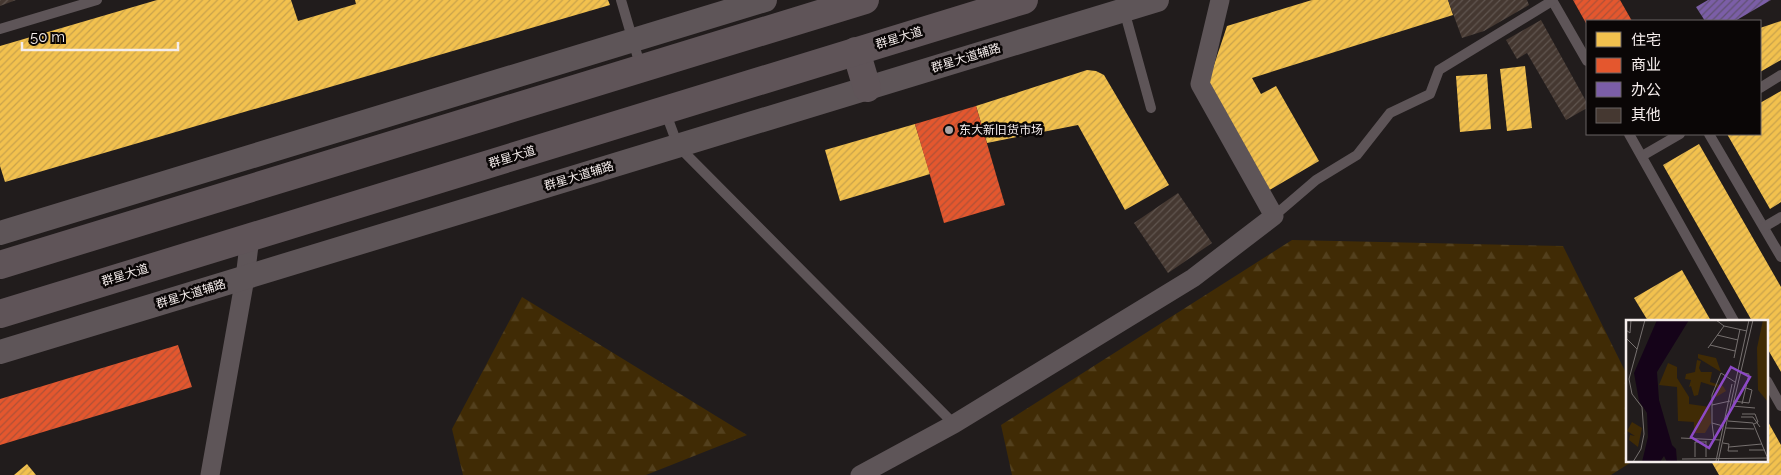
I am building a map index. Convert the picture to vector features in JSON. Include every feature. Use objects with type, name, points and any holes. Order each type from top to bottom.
[{"type":"highway","points":[[3,245],[642,68],[750,14],[866,0]]},
{"type":"highway","name":"群星大道","points":[[0,314],[1024,0]]},
{"type":"highway","points":[[856,51],[867,88]]},
{"type":"street","name":"群星大道辅路","points":[[0,352],[1157,0]]},
{"type":"street","points":[[860,475],[954,424],[1193,278],[1274,216],[1200,84],[1220,0]]},
{"type":"street","points":[[3,245],[633,40],[750,14]]},
{"type":"street","points":[[210,475],[245,278],[250,237]]},
{"type":"lane","points":[[0,29],[97,0]]},
{"type":"lane","points":[[621,0],[642,68]]},
{"type":"lane","points":[[1274,216],[1316,180],[1358,156],[1390,113],[1430,94],[1439,70],[1552,0],[1586,59]]},
{"type":"lane","points":[[1124,10],[1152,108]]},
{"type":"lane","points":[[1761,87],[1781,75]]},
{"type":"lane","points":[[665,110],[678,146],[954,424]]},
{"type":"lane","points":[[1631,135],[1733,320]]},
{"type":"lane","points":[[1642,156],[1678,135]]},
{"type":"lane","points":[[1710,135],[1781,257]]},
{"type":"lane","points":[[1764,227],[1781,217]]},
{"type":"lane","points":[[1768,383],[1781,406]]},
{"type":"green space","points":[[1292,240],[1563,246],[1626,373],[1626,462],[1631,462],[1611,475],[1012,475],[1001,425]]},
{"type":"green space","points":[[522,297],[747,435],[646,475],[463,475],[452,429]]},
{"type":"building: 住宅","points":[[157,0],[291,0],[298,21],[356,4],[355,0],[608,0],[610,5],[5,182],[0,166],[0,46]]},
{"type":"building: 住宅","points":[[1312,0],[1448,0],[1453,15],[1252,78],[1261,94],[1276,86],[1319,161],[1266,192],[1207,86],[1227,26]]},
{"type":"building: 住宅","points":[[1781,21],[1781,60],[1761,71],[1761,28]]},
{"type":"building: 住宅","points":[[1525,66],[1532,128],[1507,131],[1500,69]]},
{"type":"building: 住宅","points":[[1087,70],[1096,71],[1104,75],[1169,185],[1125,210],[1078,125],[987,143],[976,106]]},
{"type":"building: 住宅","points":[[1487,74],[1491,129],[1460,132],[1456,76]]},
{"type":"building: 住宅","points":[[1781,91],[1781,202],[1770,209],[1728,135],[1761,135],[1761,102]]},
{"type":"building: 住宅","points":[[915,124],[930,174],[840,201],[825,150]]},
{"type":"building: 住宅","points":[[1699,144],[1781,287],[1781,372],[1768,350],[1768,320],[1751,320],[1663,165]]},
{"type":"building: 住宅","points":[[1682,270],[1710,320],[1647,320],[1634,298]]},
{"type":"building: 住宅","points":[[1768,422],[1781,445],[1781,475],[1719,475],[1712,462],[1768,462]]},
{"type":"building: 住宅","points":[[27,464],[36,475],[14,475]]},
{"type":"building: 商业","points":[[1573,0],[1620,0],[1631,20],[1586,20],[1586,23]]},
{"type":"building: 商业","points":[[976,106],[1005,205],[944,223],[915,124]]},
{"type":"building: 商业","points":[[178,345],[192,387],[0,445],[0,399]]},
{"type":"building: 办公","points":[[1708,0],[1771,0],[1737,20],[1704,20],[1696,7]]},
{"type":"building: 其他","points":[[0,0],[16,0],[0,6]]},
{"type":"building: 其他","points":[[1448,0],[1527,0],[1529,5],[1484,31],[1462,38]]},
{"type":"building: 其他","points":[[1541,20],[1586,101],[1586,109],[1566,120],[1527,53],[1517,59],[1506,40]]},
{"type":"building: 其他","points":[[1178,193],[1212,243],[1168,273],[1134,223]]},
{"type":"place","name":"东大新旧货市场","points":[[949,130]]}]
